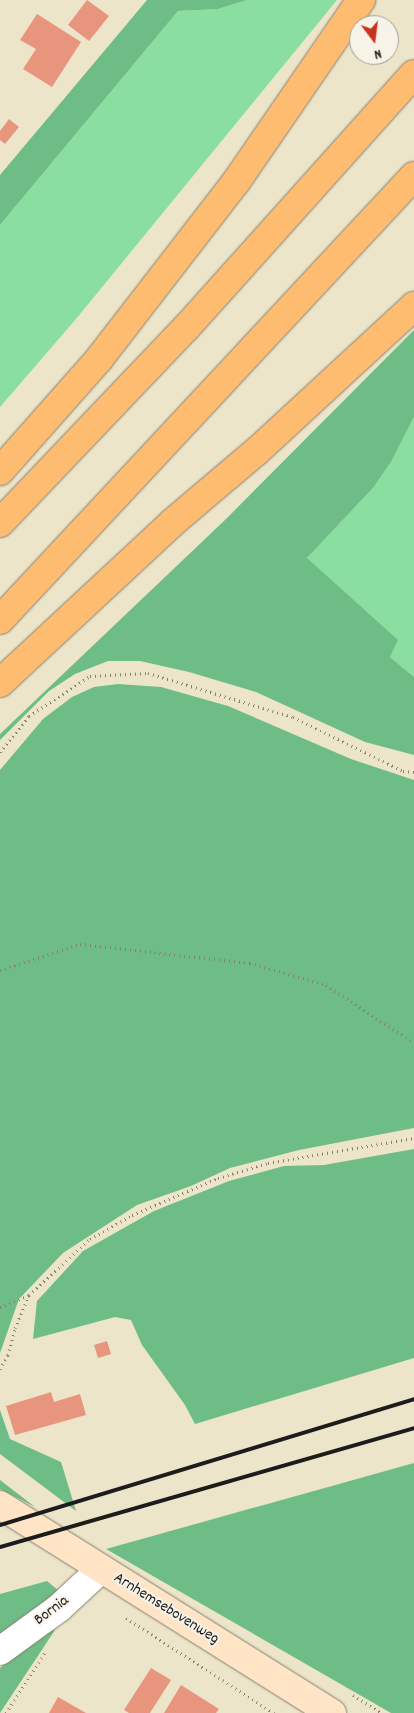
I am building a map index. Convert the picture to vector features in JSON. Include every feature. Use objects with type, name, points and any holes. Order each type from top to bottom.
[{"type":"highway","points":[[0,471],[100,359],[236,182],[361,0]]},
{"type":"highway","points":[[0,523],[186,328],[414,74]]},
{"type":"highway","points":[[0,620],[414,176]]},
{"type":"highway","points":[[0,683],[172,523],[257,452],[414,306]]},
{"type":"main road","name":"Arnhemsebovenweg","points":[[0,1504],[332,1713]]},
{"type":"street","name":"Bornia","points":[[0,1651],[59,1608],[101,1569]]},
{"type":"path","points":[[0,752],[29,716],[90,676],[148,673],[293,717],[403,771],[414,772]]},
{"type":"path","points":[[0,970],[80,944],[250,963],[326,985],[414,1043]]},
{"type":"path","points":[[0,1307],[29,1295],[90,1239],[132,1215],[218,1178],[292,1158],[414,1138]]},
{"type":"path","points":[[0,1369],[8,1355],[15,1328],[29,1295]]},
{"type":"path","points":[[6,1713],[47,1650],[59,1608]]},
{"type":"path","points":[[122,1616],[274,1713]]},
{"type":"green space","points":[[147,0],[247,0],[218,9],[178,11],[0,225],[0,175]]},
{"type":"green space","points":[[247,0],[337,0],[76,319],[0,407],[0,225],[178,11],[218,9]]},
{"type":"green space","points":[[414,330],[414,417],[391,462],[373,488],[307,558],[398,640],[390,657],[414,677],[414,755],[365,742],[256,692],[189,672],[140,661],[108,661],[75,674],[49,691],[0,740],[0,734],[226,519]]},
{"type":"green space","points":[[414,417],[414,677],[390,657],[307,558],[373,488],[391,462]]},
{"type":"green space","points":[[118,684],[161,687],[228,706],[351,759],[414,780],[414,1128],[299,1150],[230,1168],[191,1186],[137,1205],[63,1253],[19,1299],[0,1353],[0,770],[43,719],[72,697],[94,687]]},
{"type":"green space","points":[[414,1149],[414,1358],[195,1424],[185,1405],[142,1345],[131,1320],[115,1317],[33,1339],[37,1301],[83,1251],[154,1211],[229,1181],[284,1166],[324,1165]]},
{"type":"green space","points":[[0,1410],[10,1439],[61,1462],[76,1511],[0,1454]]},
{"type":"green space","points":[[414,1463],[414,1713],[391,1713],[106,1549]]},
{"type":"green space","points":[[0,1480],[35,1507],[0,1489]]},
{"type":"green space","points":[[47,1581],[59,1591],[0,1637],[0,1594]]},
{"type":"green space","points":[[55,1630],[0,1713],[0,1668],[45,1632]]},
{"type":"building","points":[[87,0],[109,16],[89,41],[68,25]]},
{"type":"building","points":[[37,14],[81,42],[52,87],[23,69],[36,49],[20,40]]},
{"type":"building","points":[[9,119],[19,127],[5,144],[0,140],[0,131]]},
{"type":"building","points":[[107,1341],[111,1354],[98,1358],[94,1345]]},
{"type":"building","points":[[51,1392],[54,1402],[80,1394],[86,1415],[15,1435],[6,1406]]},
{"type":"building","points":[[151,1668],[171,1680],[150,1713],[129,1713],[124,1710]]},
{"type":"building","points":[[181,1685],[219,1709],[216,1713],[164,1713]]},
{"type":"building","points":[[58,1697],[86,1713],[49,1713]]},
{"type":"railway","points":[[0,1525],[414,1399]]},
{"type":"railway","points":[[0,1547],[414,1428]]}]
